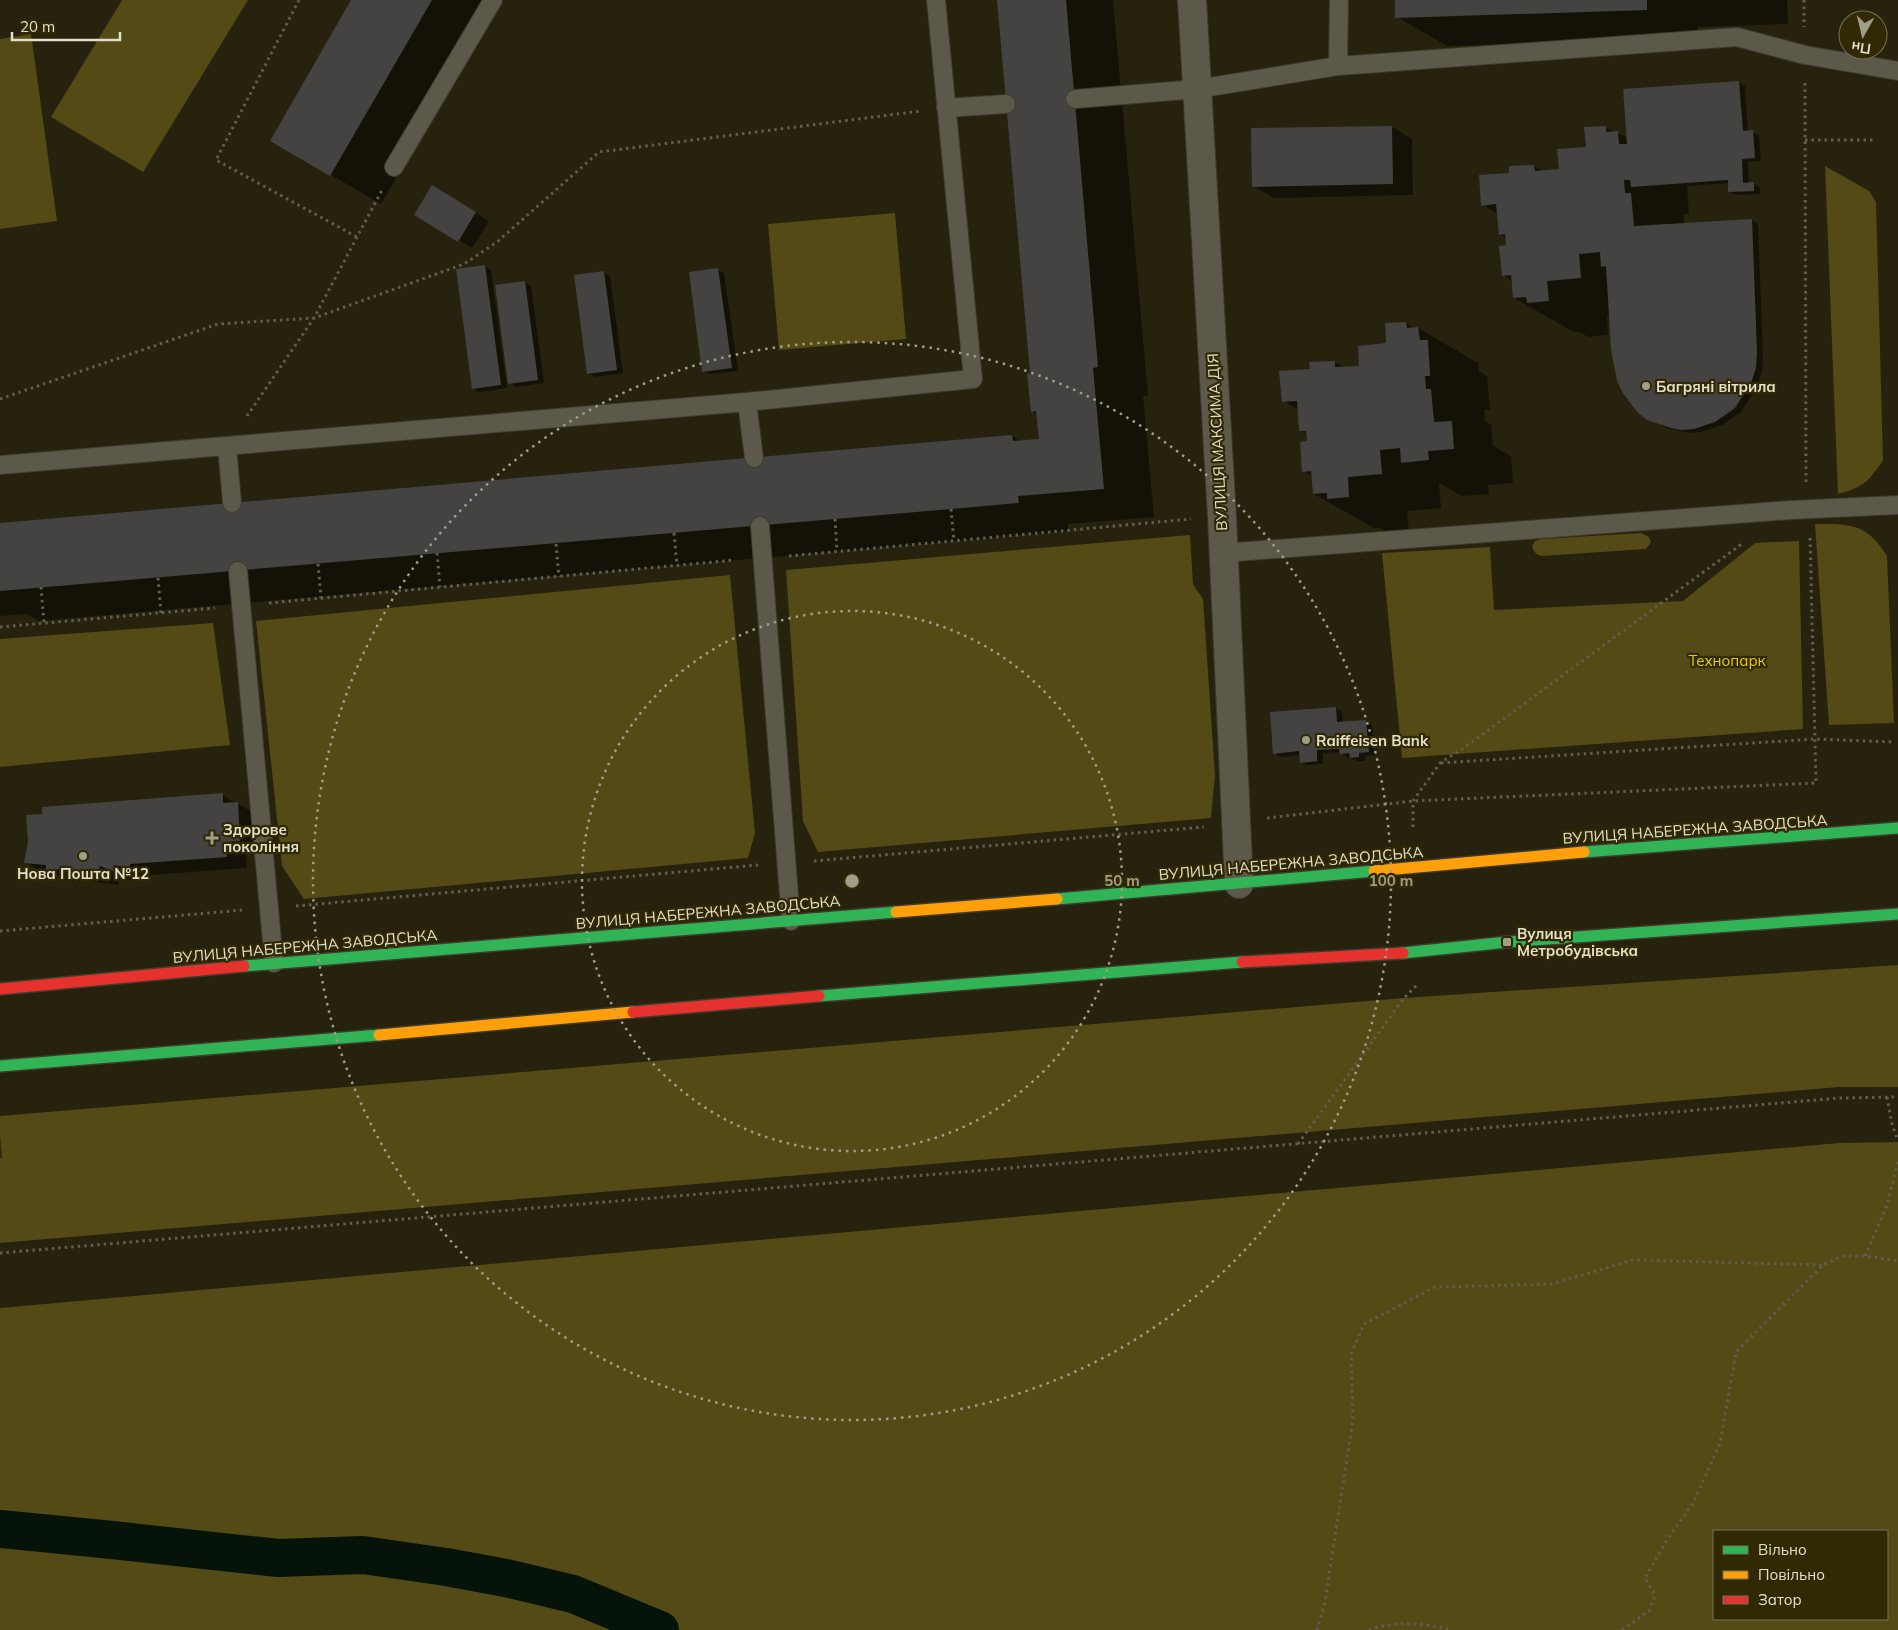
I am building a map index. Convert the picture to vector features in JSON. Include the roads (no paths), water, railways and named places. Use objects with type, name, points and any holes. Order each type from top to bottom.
[{"type":"main road","name":"ВУЛИЦЯ НАБЕРЕЖНА ЗАВОДСЬКА","points":[[0,989],[791,920],[1239,884],[1521,857],[1898,828]]},
{"type":"main road","points":[[0,1066],[1005,981],[1271,960],[1419,952],[1507,942],[1898,914]]},
{"type":"street","name":"ВУЛИЦЯ МАКСИМА ДІЯ","points":[[1192,0],[1222,517],[1239,884]]},
{"type":"lane","points":[[394,167],[493,0]]},
{"type":"lane","points":[[0,466],[747,402],[973,379],[936,0]]},
{"type":"lane","points":[[1338,66],[1339,0]]},
{"type":"lane","points":[[1074,99],[1197,89],[1338,66],[1737,38],[1805,55],[1898,70]]},
{"type":"lane","points":[[946,108],[1006,104]]},
{"type":"lane","points":[[747,402],[754,458]]},
{"type":"lane","points":[[227,446],[232,503]]},
{"type":"lane","points":[[1223,552],[1806,509],[1898,505]]},
{"type":"lane","points":[[760,526],[791,920]]},
{"type":"lane","points":[[238,571],[274,964]]},
{"type":"waterway","points":[[0,1529],[278,1558],[363,1555],[446,1567],[506,1578],[573,1594],[660,1630]]},
{"type":"place","name":"Багряні вітрила","points":[[1646,386]]},
{"type":"place","name":"Raiffeisen Bank","points":[[1306,740]]},
{"type":"place","name":"Здорове покоління","points":[[212,838]]},
{"type":"place","name":"Нова Пошта №12","points":[[83,856]]},
{"type":"place","name":"Вулиця Метробудівська","points":[[1507,942]]},
{"type":"park label","name":"Технопарк","points":[[1727,660]]}]
